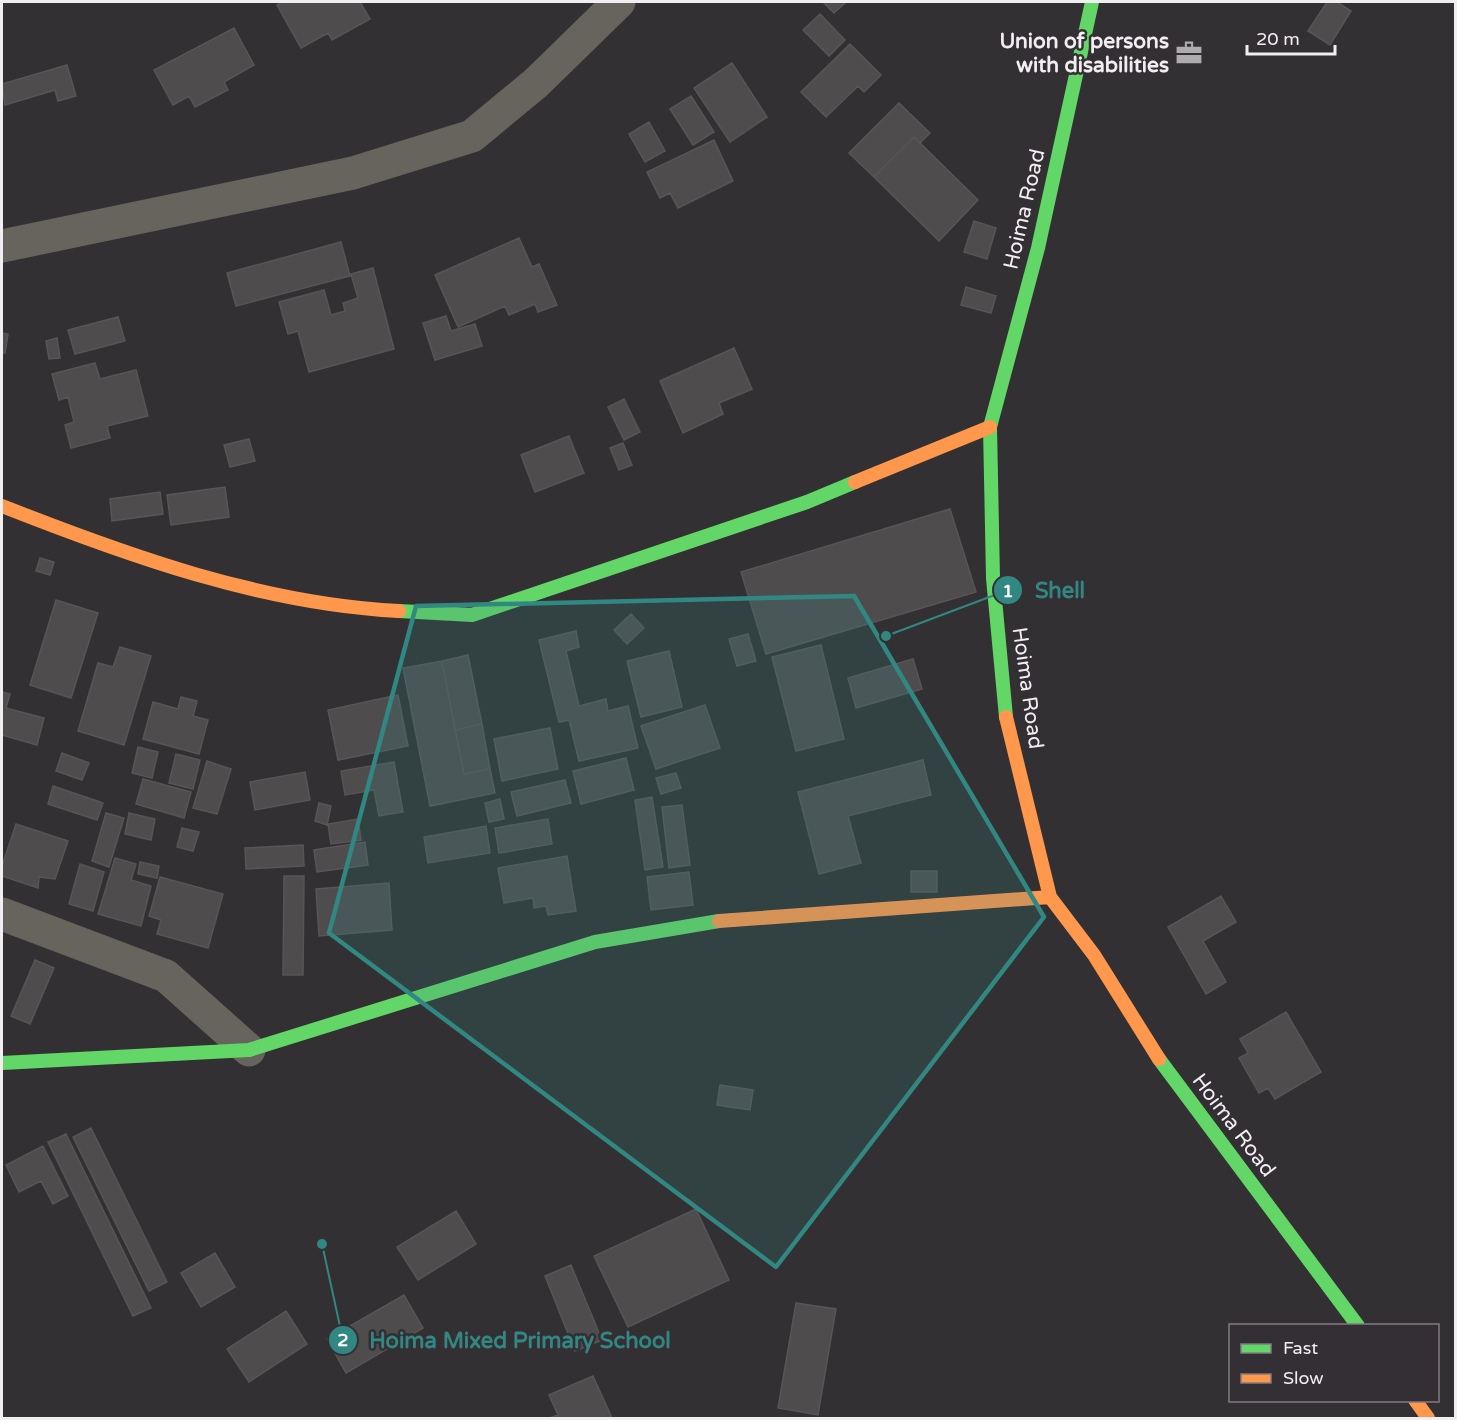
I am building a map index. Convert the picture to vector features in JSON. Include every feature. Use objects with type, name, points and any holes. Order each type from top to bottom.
[{"type":"street","points":[[2,246],[353,173],[472,136],[536,83],[619,2]]},
{"type":"street","name":"Hoima Road","points":[[1092,2],[1038,248],[990,427],[993,578],[1006,718],[1050,897],[1094,955],[1155,1054],[1357,1324]]},
{"type":"street","points":[[2,506],[108,548],[284,598],[392,611],[472,615],[807,502],[990,427]]},
{"type":"street","points":[[2,1063],[249,1050],[595,942],[712,922],[1050,897]]},
{"type":"street","points":[[2,914],[166,976],[249,1050]]},
{"type":"street","points":[[1416,1402],[1428,1419]]},
{"type":"highlighted area","points":[[854,596],[1044,917],[776,1267],[329,933],[416,606]]},
{"type":"building","points":[[283,2],[360,2],[370,19],[332,40],[328,33],[301,48],[277,5]]},
{"type":"building","points":[[823,2],[846,2],[834,13]]},
{"type":"building","points":[[1327,2],[1337,2],[1351,11],[1330,45],[1308,31]]},
{"type":"building","points":[[820,14],[845,40],[829,56],[803,30]]},
{"type":"building","points":[[234,28],[254,65],[224,82],[228,90],[195,107],[189,96],[173,105],[154,70]]},
{"type":"building","points":[[850,44],[881,75],[864,92],[858,86],[826,117],[801,92]]},
{"type":"building","points":[[732,63],[767,117],[730,142],[694,88]]},
{"type":"building","points":[[67,65],[76,96],[58,101],[55,90],[5,105],[2,84]]},
{"type":"building","points":[[691,96],[714,132],[693,145],[670,109]]},
{"type":"building","points":[[899,103],[930,133],[920,143],[914,137],[874,177],[849,153]]},
{"type":"building","points":[[649,122],[665,151],[645,162],[629,134]]},
{"type":"building","points":[[914,137],[978,200],[939,241],[874,177]]},
{"type":"building","points":[[714,140],[733,181],[678,208],[670,193],[660,198],[647,172]]},
{"type":"building","points":[[974,221],[996,228],[987,259],[964,252]]},
{"type":"building","points":[[519,238],[532,267],[539,264],[557,305],[538,312],[535,304],[509,315],[505,306],[458,327],[435,275]]},
{"type":"building","points":[[341,242],[350,276],[236,306],[227,273]]},
{"type":"building","points":[[373,268],[394,349],[309,372],[298,331],[288,334],[279,302],[324,290],[331,315],[345,311],[343,303],[358,298],[351,274]]},
{"type":"building","points":[[966,287],[996,296],[991,313],[961,305]]},
{"type":"building","points":[[446,316],[451,331],[475,324],[482,346],[435,360],[423,323]]},
{"type":"building","points":[[118,317],[125,341],[75,354],[68,330]]},
{"type":"building","points":[[2,333],[8,334],[5,353],[2,353]]},
{"type":"building","points":[[57,338],[60,358],[49,359],[46,341]]},
{"type":"building","points":[[734,348],[752,389],[719,403],[723,414],[683,433],[660,381]]},
{"type":"building","points":[[95,363],[100,379],[136,370],[148,416],[107,426],[110,438],[71,448],[65,425],[74,422],[68,397],[59,400],[52,374]]},
{"type":"building","points":[[624,399],[640,432],[624,440],[608,407]]},
{"type":"building","points":[[569,436],[584,473],[535,492],[521,455]]},
{"type":"building","points":[[249,439],[255,461],[230,467],[224,445]]},
{"type":"building","points":[[623,443],[632,465],[619,470],[610,448]]},
{"type":"building","points":[[225,487],[229,517],[171,525],[167,495]]},
{"type":"building","points":[[160,492],[163,514],[112,521],[110,499]]},
{"type":"building","points":[[950,509],[976,592],[766,654],[741,572]]},
{"type":"building","points":[[40,558],[54,562],[50,575],[36,571]]},
{"type":"building","points":[[56,600],[98,613],[71,698],[30,685]]},
{"type":"building","points":[[631,614],[644,628],[627,644],[614,630]]},
{"type":"building","points":[[576,631],[579,647],[566,651],[579,706],[606,699],[608,711],[628,706],[638,748],[579,761],[569,720],[559,722],[539,640]]},
{"type":"building","points":[[748,634],[756,661],[737,666],[729,639]]},
{"type":"building","points":[[821,645],[844,739],[796,751],[772,657]]},
{"type":"building","points":[[120,647],[151,656],[124,745],[78,731],[98,663],[113,667]]},
{"type":"building","points":[[669,651],[682,707],[641,717],[627,661]]},
{"type":"building","points":[[468,655],[482,724],[455,730],[442,661]]},
{"type":"building","points":[[913,659],[922,689],[856,708],[848,678]]},
{"type":"building","points":[[442,661],[464,774],[490,769],[495,793],[430,806],[403,668]]},
{"type":"building","points":[[2,692],[10,694],[6,708],[44,718],[37,745],[2,735]]},
{"type":"building","points":[[398,695],[408,746],[338,760],[328,710]]},
{"type":"building","points":[[181,697],[197,701],[193,716],[208,720],[199,754],[143,739],[153,702],[178,709]]},
{"type":"building","points":[[705,705],[720,748],[656,769],[641,726]]},
{"type":"building","points":[[482,724],[490,769],[464,774],[455,730]]},
{"type":"building","points":[[550,728],[558,769],[502,781],[494,739]]},
{"type":"building","points":[[138,747],[158,752],[152,778],[132,773]]},
{"type":"building","points":[[62,753],[89,763],[82,780],[56,771]]},
{"type":"building","points":[[176,754],[200,760],[193,789],[169,783]]},
{"type":"building","points":[[626,758],[634,790],[581,804],[573,771]]},
{"type":"building","points":[[923,760],[931,795],[848,816],[861,863],[819,874],[798,792]]},
{"type":"building","points":[[207,761],[231,769],[217,814],[193,808]]},
{"type":"building","points":[[394,762],[403,812],[379,816],[374,790],[345,795],[341,771]]},
{"type":"building","points":[[305,772],[310,800],[255,810],[250,782]]},
{"type":"building","points":[[676,773],[681,788],[661,794],[656,778]]},
{"type":"building","points":[[143,779],[191,792],[184,818],[136,804]]},
{"type":"building","points":[[565,780],[571,803],[517,816],[511,792]]},
{"type":"building","points":[[53,786],[103,803],[97,820],[48,804]]},
{"type":"building","points":[[652,797],[663,867],[645,870],[635,800]]},
{"type":"building","points":[[500,799],[504,819],[489,822],[485,803]]},
{"type":"building","points":[[319,803],[331,806],[327,825],[315,821]]},
{"type":"building","points":[[682,805],[690,865],[669,868],[662,807]]},
{"type":"building","points":[[106,813],[124,818],[109,867],[92,861]]},
{"type":"building","points":[[129,813],[155,819],[151,840],[125,834]]},
{"type":"building","points":[[358,819],[361,840],[331,844],[328,824]]},
{"type":"building","points":[[548,819],[552,844],[499,853],[495,828]]},
{"type":"building","points":[[16,824],[68,841],[55,879],[39,877],[38,888],[2,876],[2,866]]},
{"type":"building","points":[[486,826],[490,853],[428,863],[424,837]]},
{"type":"building","points":[[182,828],[199,832],[193,851],[177,847]]},
{"type":"building","points":[[365,842],[368,865],[317,872],[314,850]]},
{"type":"building","points":[[303,845],[304,866],[246,869],[245,848]]},
{"type":"building","points":[[567,856],[576,911],[548,915],[546,906],[534,908],[533,898],[504,903],[498,868]]},
{"type":"building","points":[[115,858],[136,864],[131,880],[151,886],[141,926],[98,914]]},
{"type":"building","points":[[140,862],[159,866],[157,878],[138,874]]},
{"type":"building","points":[[80,864],[104,872],[93,911],[69,904]]},
{"type":"building","points":[[911,871],[937,871],[937,892],[911,892]]},
{"type":"building","points":[[689,872],[693,905],[651,910],[647,877]]},
{"type":"building","points":[[284,876],[304,876],[303,975],[283,975]]},
{"type":"building","points":[[160,877],[223,894],[208,948],[157,934],[161,920],[149,916]]},
{"type":"building","points":[[389,883],[392,930],[319,936],[316,889]]},
{"type":"building","points":[[1221,896],[1236,922],[1203,941],[1226,982],[1206,994],[1168,927]]},
{"type":"building","points":[[35,960],[54,968],[30,1024],[11,1016]]},
{"type":"building","points":[[1286,1012],[1321,1072],[1275,1099],[1268,1088],[1259,1093],[1239,1058],[1248,1053],[1240,1039]]},
{"type":"building","points":[[720,1085],[753,1090],[750,1110],[717,1105]]},
{"type":"building","points":[[91,1128],[167,1282],[149,1291],[73,1137]]},
{"type":"building","points":[[66,1134],[151,1308],[133,1316],[48,1142]]},
{"type":"building","points":[[43,1146],[68,1196],[53,1204],[41,1181],[19,1192],[6,1165]]},
{"type":"building","points":[[696,1209],[729,1280],[628,1327],[594,1256]]},
{"type":"building","points":[[456,1211],[476,1244],[418,1280],[397,1247]]},
{"type":"building","points":[[215,1253],[235,1287],[201,1307],[181,1273]]},
{"type":"building","points":[[571,1265],[602,1340],[575,1351],[545,1276]]},
{"type":"building","points":[[404,1295],[423,1328],[346,1373],[327,1339]]},
{"type":"building","points":[[796,1303],[836,1309],[818,1415],[778,1408]]},
{"type":"building","points":[[286,1311],[307,1344],[249,1382],[227,1349]]},
{"type":"building","points":[[593,1376],[612,1418],[550,1418],[558,1415],[549,1395]]},
{"type":"traffic: fast","points":[[1006,717],[993,578],[990,427],[1038,248],[1092,2]]},
{"type":"traffic: fast","points":[[399,611],[472,615],[807,502],[855,482]]},
{"type":"traffic: fast","points":[[2,1063],[249,1050],[595,942],[719,921]]},
{"type":"traffic: fast","points":[[1159,1059],[1357,1324]]},
{"type":"traffic: slow","points":[[855,482],[990,427]]},
{"type":"traffic: slow","points":[[2,506],[98,543],[197,575],[297,599],[348,607],[399,611]]},
{"type":"traffic: slow","points":[[1006,717],[1050,897],[1094,955],[1159,1059]]},
{"type":"traffic: slow","points":[[719,921],[1050,897]]},
{"type":"traffic: slow","points":[[1416,1402],[1428,1418]]},
{"type":"place","name":"Union of persons with disabilities","points":[[1189,53]]},
{"type":"place","name":"Shell","points":[[886,636]]},
{"type":"place","name":"Hoima Mixed Primary School","points":[[322,1244]]}]
